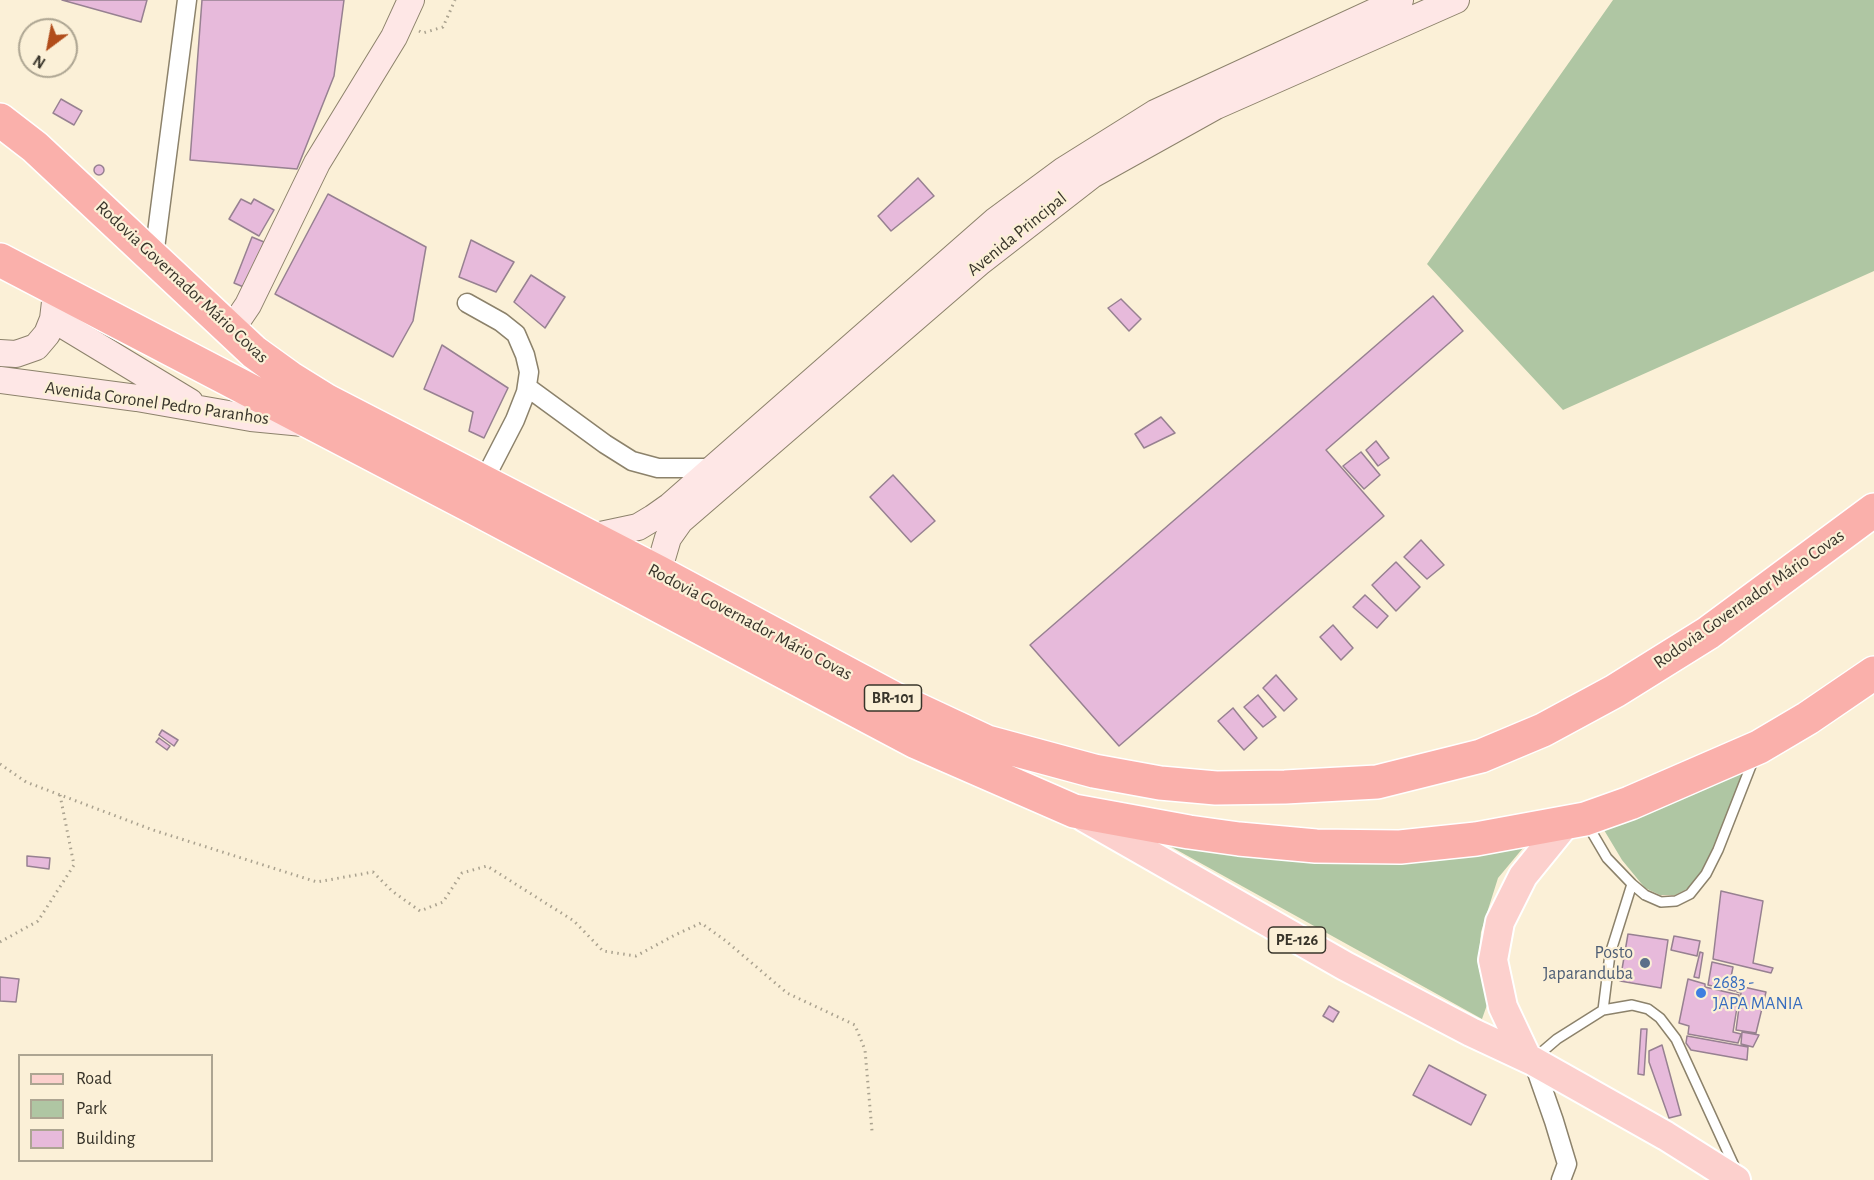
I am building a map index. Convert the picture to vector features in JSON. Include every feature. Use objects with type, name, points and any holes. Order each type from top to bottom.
[{"type":"highway","name":"Rodovia Governador Mário Covas","points":[[0,120],[35,147],[263,358],[327,401],[658,572],[895,699],[987,742],[1094,771],[1160,783],[1216,788],[1285,787],[1377,782],[1481,756],[1543,730],[1615,691],[1708,633],[1874,510]]},
{"type":"highway","name":"Rodovia Governador Mário Covas","points":[[0,260],[55,304],[315,424],[916,742],[1074,811],[1189,832],[1316,846],[1400,847],[1476,838],[1575,821],[1630,803],[1758,747],[1808,718],[1874,673]]},
{"type":"main road","name":"PE-126","points":[[1074,811],[1345,966],[1530,1060],[1666,1136],[1738,1180]]},
{"type":"main road","points":[[1530,1060],[1503,1007],[1493,960],[1500,922],[1523,876],[1575,821]]},
{"type":"street","points":[[154,256],[187,0]]},
{"type":"street","name":"Avenida Principal","points":[[658,572],[668,538],[673,530],[696,506],[728,464],[995,221],[1048,181],[1155,113],[1400,0]]},
{"type":"street","name":"Avenida Principal","points":[[591,537],[638,527],[653,519],[728,464],[980,262],[1092,176],[1216,106],[1456,0]]},
{"type":"street","points":[[231,330],[248,305],[316,163],[406,12]]},
{"type":"street","points":[[467,303],[501,322],[516,334],[529,372],[527,387],[515,420],[483,482]]},
{"type":"street","points":[[0,353],[16,354],[36,347],[47,334],[55,304],[203,410]]},
{"type":"street","name":"Avenida Coronel Pedro Paranhos","points":[[0,380],[137,398],[251,418],[315,424]]},
{"type":"street","points":[[527,387],[632,461],[658,468],[728,464]]},
{"type":"street","points":[[1530,1060],[1554,1121],[1567,1164],[1561,1180]]},
{"type":"lane","points":[[1575,821],[1607,858],[1645,895],[1661,902],[1676,901],[1690,894],[1706,874],[1718,850],[1758,747]]},
{"type":"lane","points":[[1603,1010],[1610,954],[1632,884]]},
{"type":"lane","points":[[1530,1060],[1557,1039],[1603,1010],[1632,1005],[1648,1009],[1660,1018],[1676,1039],[1738,1180]]},
{"type":"path","points":[[406,12],[423,33],[443,27],[455,0]]},
{"type":"path","points":[[0,764],[26,782],[153,831],[317,882],[373,872],[392,891],[420,911],[443,902],[462,873],[487,866],[574,921],[603,951],[636,956],[701,923],[726,941],[787,993],[855,1025],[865,1050],[872,1131]]},
{"type":"path","points":[[0,942],[38,921],[74,866],[60,795]]},
{"type":"green space","points":[[1613,0],[1874,0],[1874,271],[1563,410],[1427,264]]},
{"type":"green space","points":[[1754,757],[1709,866],[1697,881],[1675,895],[1660,895],[1645,888],[1622,860],[1601,825]]},
{"type":"green space","points":[[1139,829],[1533,836],[1498,878],[1481,932],[1478,965],[1488,1002],[1482,1019]]},
{"type":"building","points":[[62,0],[147,0],[141,22]]},
{"type":"building","points":[[202,0],[344,0],[334,76],[297,169],[190,160]]},
{"type":"building","points":[[61,99],[82,111],[74,125],[53,113]]},
{"type":"building","points":[[99,165],[104,170],[99,175],[94,170]]},
{"type":"building","points":[[918,178],[934,196],[891,231],[878,216]]},
{"type":"building","points":[[328,194],[426,247],[413,321],[393,357],[275,294]]},
{"type":"building","points":[[241,199],[251,204],[254,199],[274,210],[259,236],[229,219]]},
{"type":"building","points":[[252,237],[264,242],[246,288],[234,283]]},
{"type":"building","points":[[471,240],[514,262],[496,292],[459,277]]},
{"type":"building","points":[[531,275],[565,297],[545,328],[514,302]]},
{"type":"building","points":[[1433,296],[1463,331],[1326,450],[1384,516],[1119,746],[1030,645]]},
{"type":"building","points":[[1121,299],[1141,319],[1129,331],[1108,308]]},
{"type":"building","points":[[442,345],[508,388],[484,438],[469,431],[473,412],[424,389]]},
{"type":"building","points":[[1161,417],[1175,433],[1144,448],[1135,434]]},
{"type":"building","points":[[1376,441],[1389,458],[1378,466],[1366,450]]},
{"type":"building","points":[[1361,452],[1380,475],[1364,489],[1343,466]]},
{"type":"building","points":[[893,475],[935,521],[911,542],[870,497]]},
{"type":"building","points":[[1421,540],[1444,565],[1427,579],[1404,557]]},
{"type":"building","points":[[1396,562],[1420,587],[1396,611],[1372,585]]},
{"type":"building","points":[[1365,595],[1388,616],[1377,628],[1353,607]]},
{"type":"building","points":[[1333,625],[1353,648],[1341,660],[1320,637]]},
{"type":"building","points":[[1276,675],[1297,699],[1284,711],[1263,688]]},
{"type":"building","points":[[1258,695],[1276,717],[1263,727],[1244,707]]},
{"type":"building","points":[[1233,708],[1257,738],[1244,750],[1218,721]]},
{"type":"building","points":[[162,730],[178,740],[174,746],[159,735]]},
{"type":"building","points":[[159,738],[170,746],[167,750],[156,742]]},
{"type":"building","points":[[27,856],[50,858],[49,869],[27,866]]},
{"type":"building","points":[[1721,891],[1763,901],[1753,963],[1773,968],[1771,973],[1713,959]]},
{"type":"building","points":[[1628,934],[1668,940],[1661,988],[1620,981]]},
{"type":"building","points":[[1674,936],[1700,941],[1697,956],[1671,950]]},
{"type":"building","points":[[1700,952],[1703,953],[1699,978],[1694,977]]},
{"type":"building","points":[[1712,962],[1733,967],[1731,977],[1737,980],[1735,991],[1708,985]]},
{"type":"building","points":[[0,977],[19,979],[16,1002],[0,1001]]},
{"type":"building","points":[[1688,979],[1705,984],[1705,987],[1739,995],[1733,1032],[1741,1034],[1738,1043],[1688,1034],[1689,1026],[1679,1023]]},
{"type":"building","points":[[1739,986],[1766,992],[1756,1033],[1736,1030],[1741,993],[1737,992]]},
{"type":"building","points":[[1329,1006],[1339,1012],[1333,1022],[1323,1016]]},
{"type":"building","points":[[1641,1029],[1647,1029],[1644,1075],[1638,1074]]},
{"type":"building","points":[[1742,1032],[1759,1035],[1753,1047],[1741,1044]]},
{"type":"building","points":[[1687,1036],[1748,1047],[1747,1060],[1691,1050],[1686,1043]]},
{"type":"building","points":[[1662,1045],[1681,1115],[1669,1118],[1649,1062],[1649,1051]]},
{"type":"building","points":[[1429,1065],[1486,1095],[1471,1125],[1413,1095]]},
{"type":"place","name":"Posto Japaranduba","points":[[1645,963]]},
{"type":"place","name":"2683 - JAPA MANIA","points":[[1701,993]]}]
